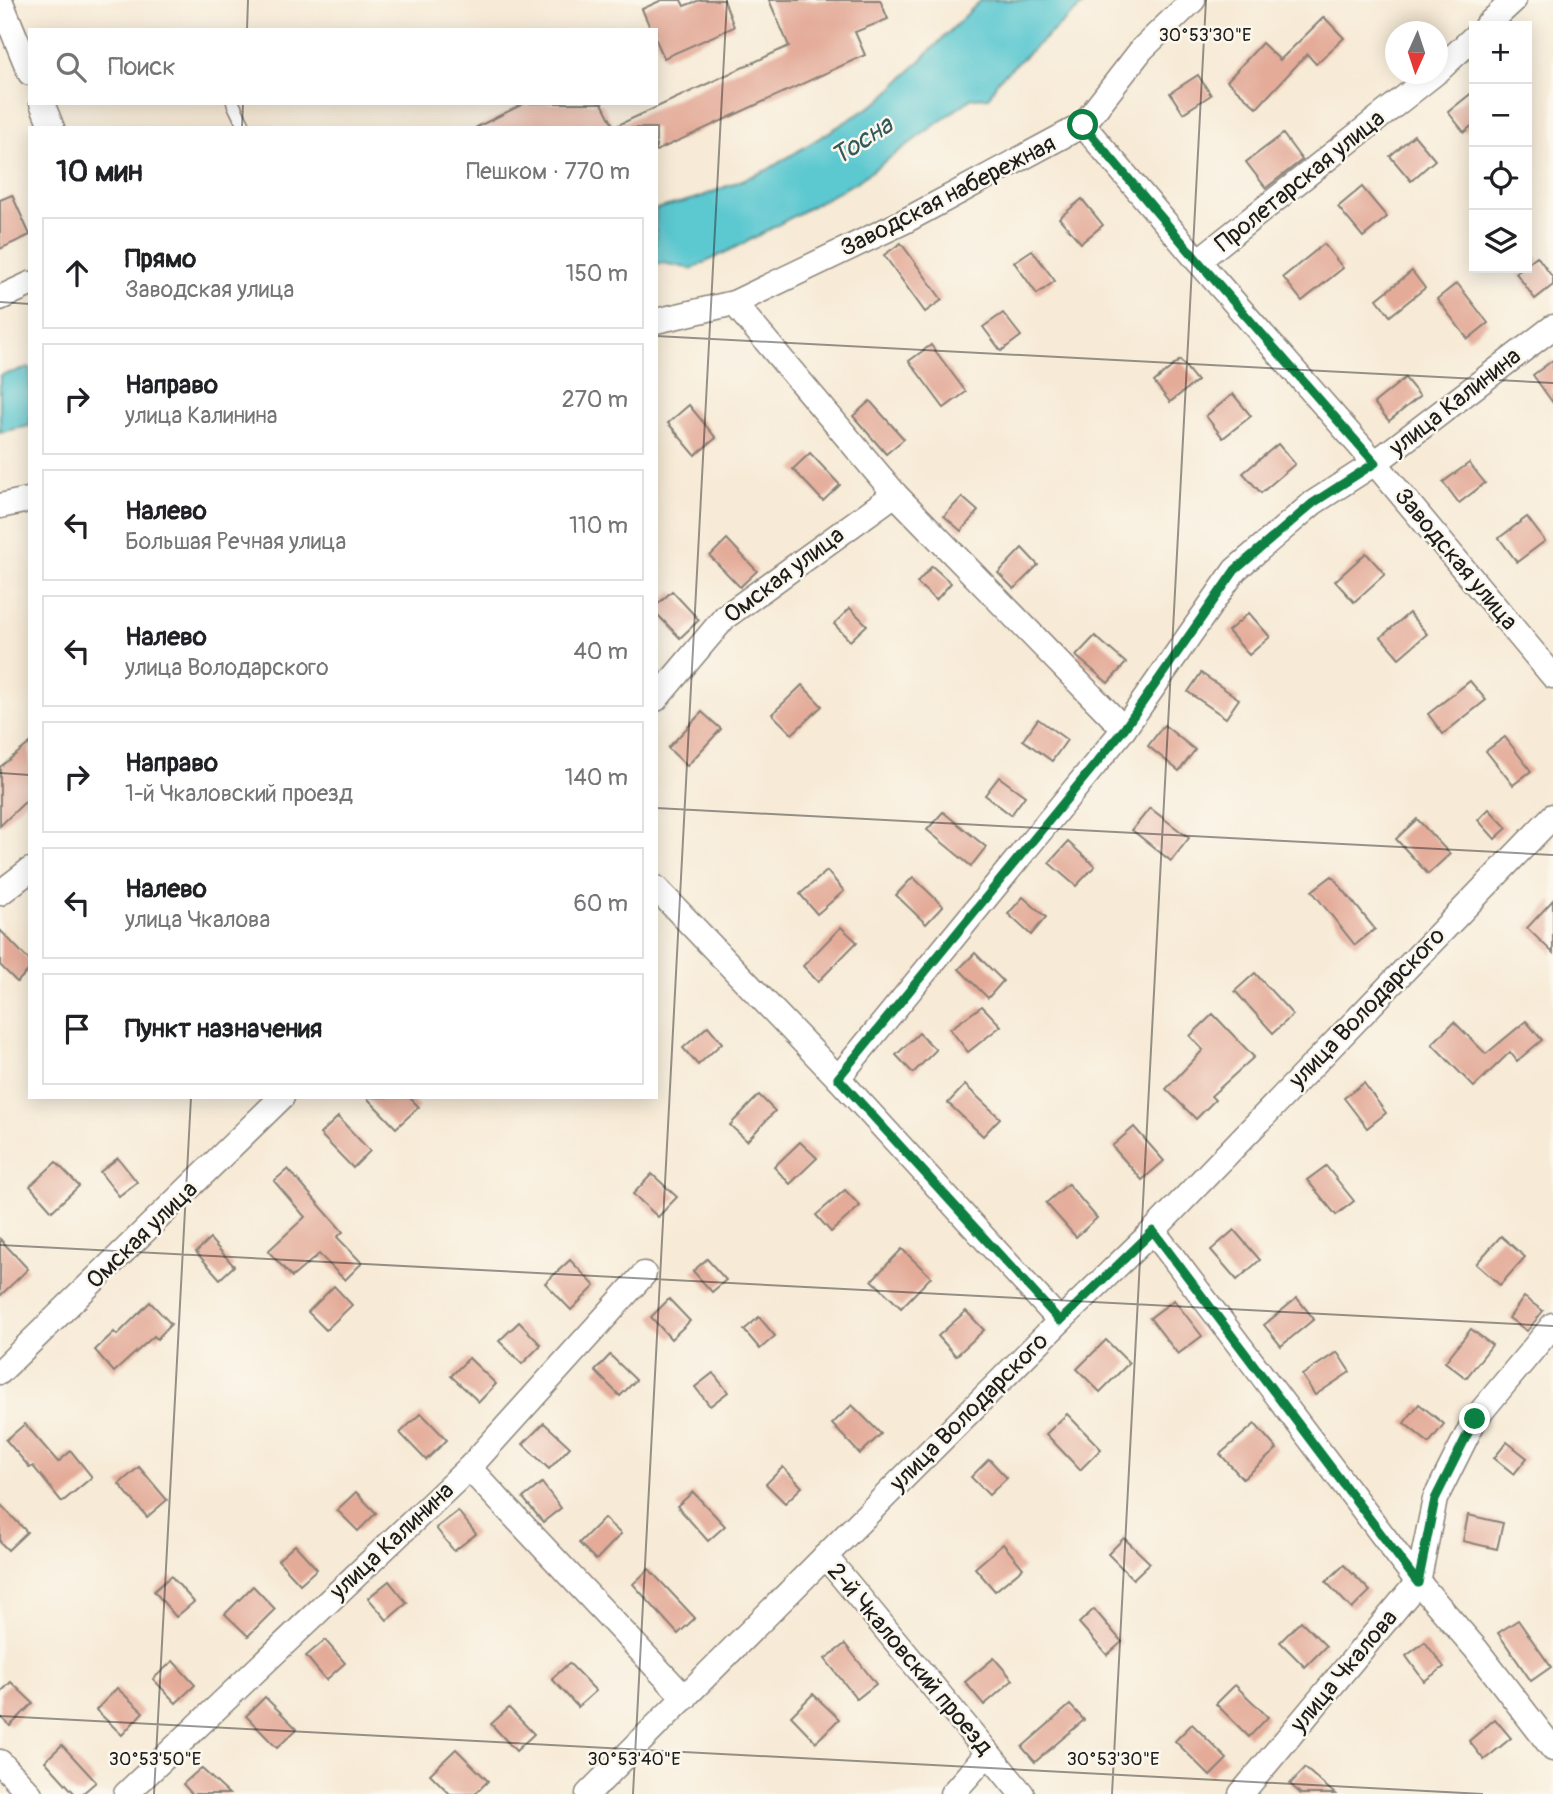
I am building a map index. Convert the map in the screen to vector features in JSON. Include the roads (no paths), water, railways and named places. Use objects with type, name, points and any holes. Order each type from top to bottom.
[{"type":"street","points":[[0,0],[24,46],[28,64]]},
{"type":"street","name":"Заводская набережная","points":[[658,321],[734,303],[904,222],[1083,125],[1142,49],[1193,0]]},
{"type":"street","points":[[1491,21],[1514,0]]},
{"type":"street","name":"Пролетарская улица","points":[[1448,61],[1469,42]]},
{"type":"street","name":"Пролетарская улица","points":[[1198,261],[1421,84]]},
{"type":"street","points":[[43,105],[51,126]]},
{"type":"street","name":"Заводская улица","points":[[1083,125],[1375,463],[1553,676]]},
{"type":"street","points":[[0,299],[28,285]]},
{"type":"street","points":[[734,303],[895,494],[1124,729]]},
{"type":"street","name":"улица Калинина","points":[[838,1078],[1124,729],[1235,570],[1313,503],[1375,463],[1553,327]]},
{"type":"street","name":"Омская улица","points":[[658,697],[725,617],[895,494]]},
{"type":"street","points":[[0,506],[28,500]]},
{"type":"street","name":"улица Володарского","points":[[587,1794],[1153,1231],[1553,816]]},
{"type":"street","points":[[0,893],[28,872]]},
{"type":"street","points":[[658,890],[838,1078],[1060,1321]]},
{"type":"street","name":"Омская улица","points":[[0,1372],[280,1099]]},
{"type":"street","points":[[1153,1231],[1418,1583],[1476,1649],[1553,1749]]},
{"type":"street","name":"улица Калинина","points":[[126,1794],[469,1468],[645,1275]]},
{"type":"street","name":"улица Чкалова","points":[[1241,1794],[1418,1583],[1435,1499],[1475,1419],[1553,1325]]},
{"type":"street","points":[[469,1468],[685,1698]]},
{"type":"street","name":"2-й Чкаловский проезд","points":[[825,1556],[1022,1794]]},
{"type":"street","points":[[952,1794],[988,1753]]},
{"type":"street","points":[[0,1762],[30,1794]]},
{"type":"lane","points":[[234,105],[244,126]]},
{"type":"water","name":"Тосна","points":[[981,0],[1088,0],[998,80],[989,97],[972,98],[858,181],[692,269],[658,264],[658,208],[698,198],[767,170],[881,100]]},
{"type":"water","points":[[28,368],[28,426],[0,432],[0,375]]}]
